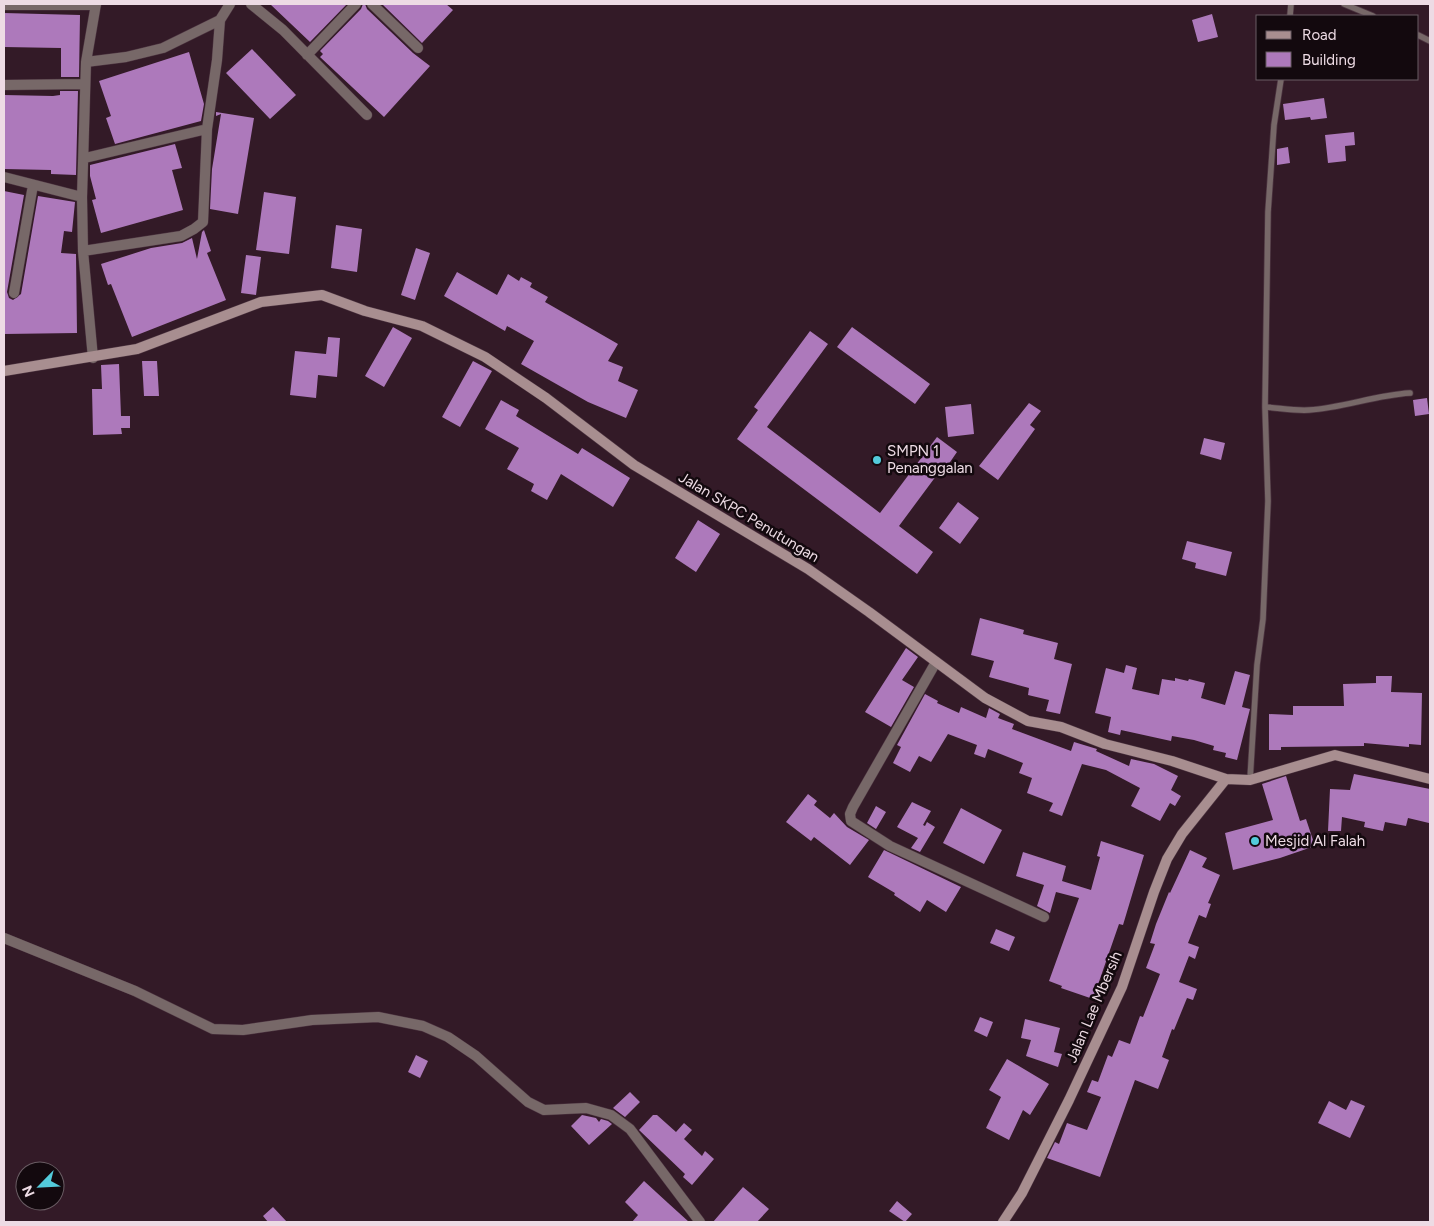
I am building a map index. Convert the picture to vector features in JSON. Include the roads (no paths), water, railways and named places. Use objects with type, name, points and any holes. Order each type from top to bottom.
[{"type":"street","points":[[4,5],[96,4],[84,84],[85,158],[82,197],[83,251],[93,358]]},
{"type":"street","points":[[83,251],[181,236],[194,230],[202,222],[207,129],[217,60],[220,20],[230,4]]},
{"type":"street","points":[[251,4],[283,30],[367,115]]},
{"type":"street","points":[[307,55],[356,4]]},
{"type":"street","points":[[372,4],[418,48]]},
{"type":"street","points":[[86,62],[126,57],[163,48],[220,20]]},
{"type":"street","points":[[4,85],[84,84]]},
{"type":"street","points":[[85,158],[207,129]]},
{"type":"street","points":[[4,177],[82,197]]},
{"type":"street","points":[[14,293],[33,185]]},
{"type":"street","name":"Jalan SKPC Penutungan","points":[[4,371],[93,358],[137,349],[261,302],[322,295],[365,311],[422,326],[485,358],[546,398],[634,465],[808,569],[984,698],[1028,721],[1061,727],[1105,744],[1172,761],[1226,779],[1250,780],[1335,755],[1430,779]]},
{"type":"street","points":[[936,662],[853,807],[850,814],[851,821],[890,846],[1044,917]]},
{"type":"street","name":"Jalan Lae Mbersih","points":[[1003,1222],[1022,1193],[1069,1100],[1122,987],[1167,859],[1182,834],[1226,779]]},
{"type":"street","points":[[4,938],[91,972],[213,1028],[243,1030],[312,1020],[378,1017],[423,1026],[448,1037],[476,1056],[528,1102],[544,1110],[586,1108],[611,1115],[630,1129],[700,1222]]},
{"type":"lane","points":[[1344,4],[1371,15]]},
{"type":"lane","points":[[1250,780],[1265,584],[1268,501],[1266,407],[1268,212],[1274,125],[1281,80]]},
{"type":"lane","points":[[1266,407],[1308,410],[1341,406],[1390,394],[1410,393]]},
{"type":"place","name":"SMPN 1 Penanggalan","points":[[877,460]]},
{"type":"place","name":"Mesjid Al Falah","points":[[1255,841]]}]
